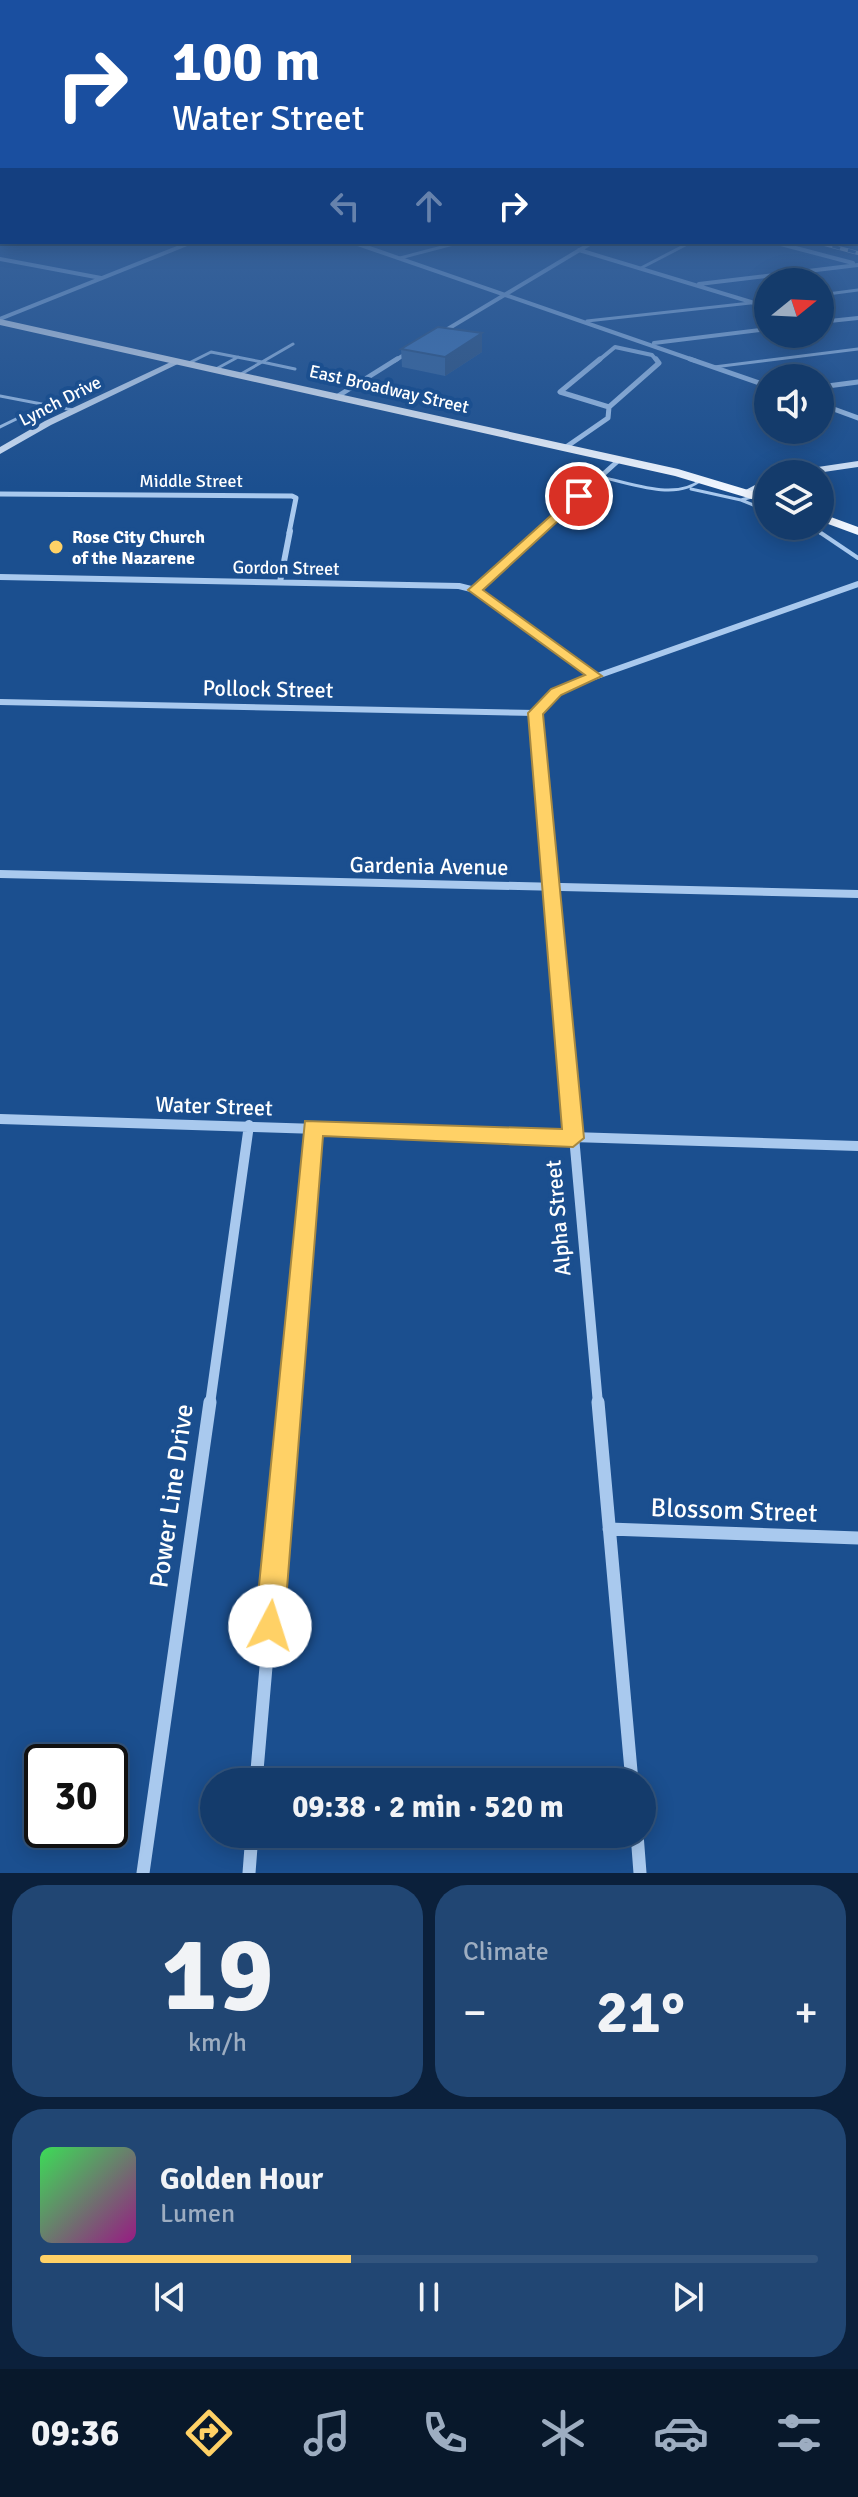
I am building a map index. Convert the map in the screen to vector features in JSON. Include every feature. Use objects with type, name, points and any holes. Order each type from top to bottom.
[{"type":"main road","name":"East Broadway Street","points":[[0,321],[566,447],[702,479],[752,497]]},
{"type":"main road","name":"Lynch Drive","points":[[0,451],[73,410],[184,362]]},
{"type":"main road","points":[[834,468],[858,464]]},
{"type":"main road","points":[[834,525],[858,531]]},
{"type":"street","points":[[437,335],[472,314]]},
{"type":"street","points":[[567,314],[754,381]]},
{"type":"street","points":[[834,321],[858,318]]},
{"type":"street","points":[[649,343],[754,331]]},
{"type":"street","points":[[566,447],[608,418],[609,407],[656,368],[659,363],[655,356],[615,347],[560,392],[609,407]]},
{"type":"street","points":[[338,396],[413,350]]},
{"type":"street","points":[[834,385],[858,382]]},
{"type":"street","points":[[834,409],[858,418]]},
{"type":"street","points":[[595,676],[475,590],[619,460]]},
{"type":"street","name":"Middle Street","points":[[0,494],[292,496],[296,498],[280,582]]},
{"type":"street","name":"Gordon Street","points":[[0,577],[459,586],[475,590]]},
{"type":"street","points":[[536,713],[556,692],[595,676],[858,584]]},
{"type":"street","name":"Pollock Street","points":[[0,702],[536,713]]},
{"type":"street","name":"Alpha Street","points":[[536,713],[631,1768]]},
{"type":"street","name":"Gardenia Avenue","points":[[0,874],[858,894]]},
{"type":"street","name":"Water Street","points":[[0,1119],[858,1146]]},
{"type":"street","name":"Power Line Drive","points":[[143,1873],[249,1125]]},
{"type":"street","points":[[257,1768],[313,1127]]},
{"type":"street","name":"Blossom Street","points":[[609,1529],[858,1538]]},
{"type":"street","points":[[249,1873],[251,1848]]},
{"type":"street","points":[[638,1848],[640,1873]]},
{"type":"lane","points":[[587,321],[649,314]]},
{"type":"lane","points":[[437,335],[450,338]]},
{"type":"lane","points":[[241,374],[293,344]]},
{"type":"lane","points":[[714,367],[858,349]]},
{"type":"lane","points":[[184,362],[211,352],[295,369]]},
{"type":"lane","points":[[216,369],[238,357]]},
{"type":"lane","points":[[0,396],[73,410]]},
{"type":"lane","points":[[0,427],[47,404]]},
{"type":"lane","points":[[600,477],[663,490],[691,489],[752,497]]},
{"type":"lane","points":[[691,489],[702,479]]},
{"type":"lane","points":[[829,540],[858,558]]},
{"type":"building","points":[[438,327],[482,333],[445,357],[401,349]]},
{"type":"place","name":"Rose City Church of the Nazarene","points":[[56,547]]},
{"type":"route","points":[[270,1626],[313,1127],[573,1138],[536,713],[548,697],[595,676],[475,590],[579,496]]}]
